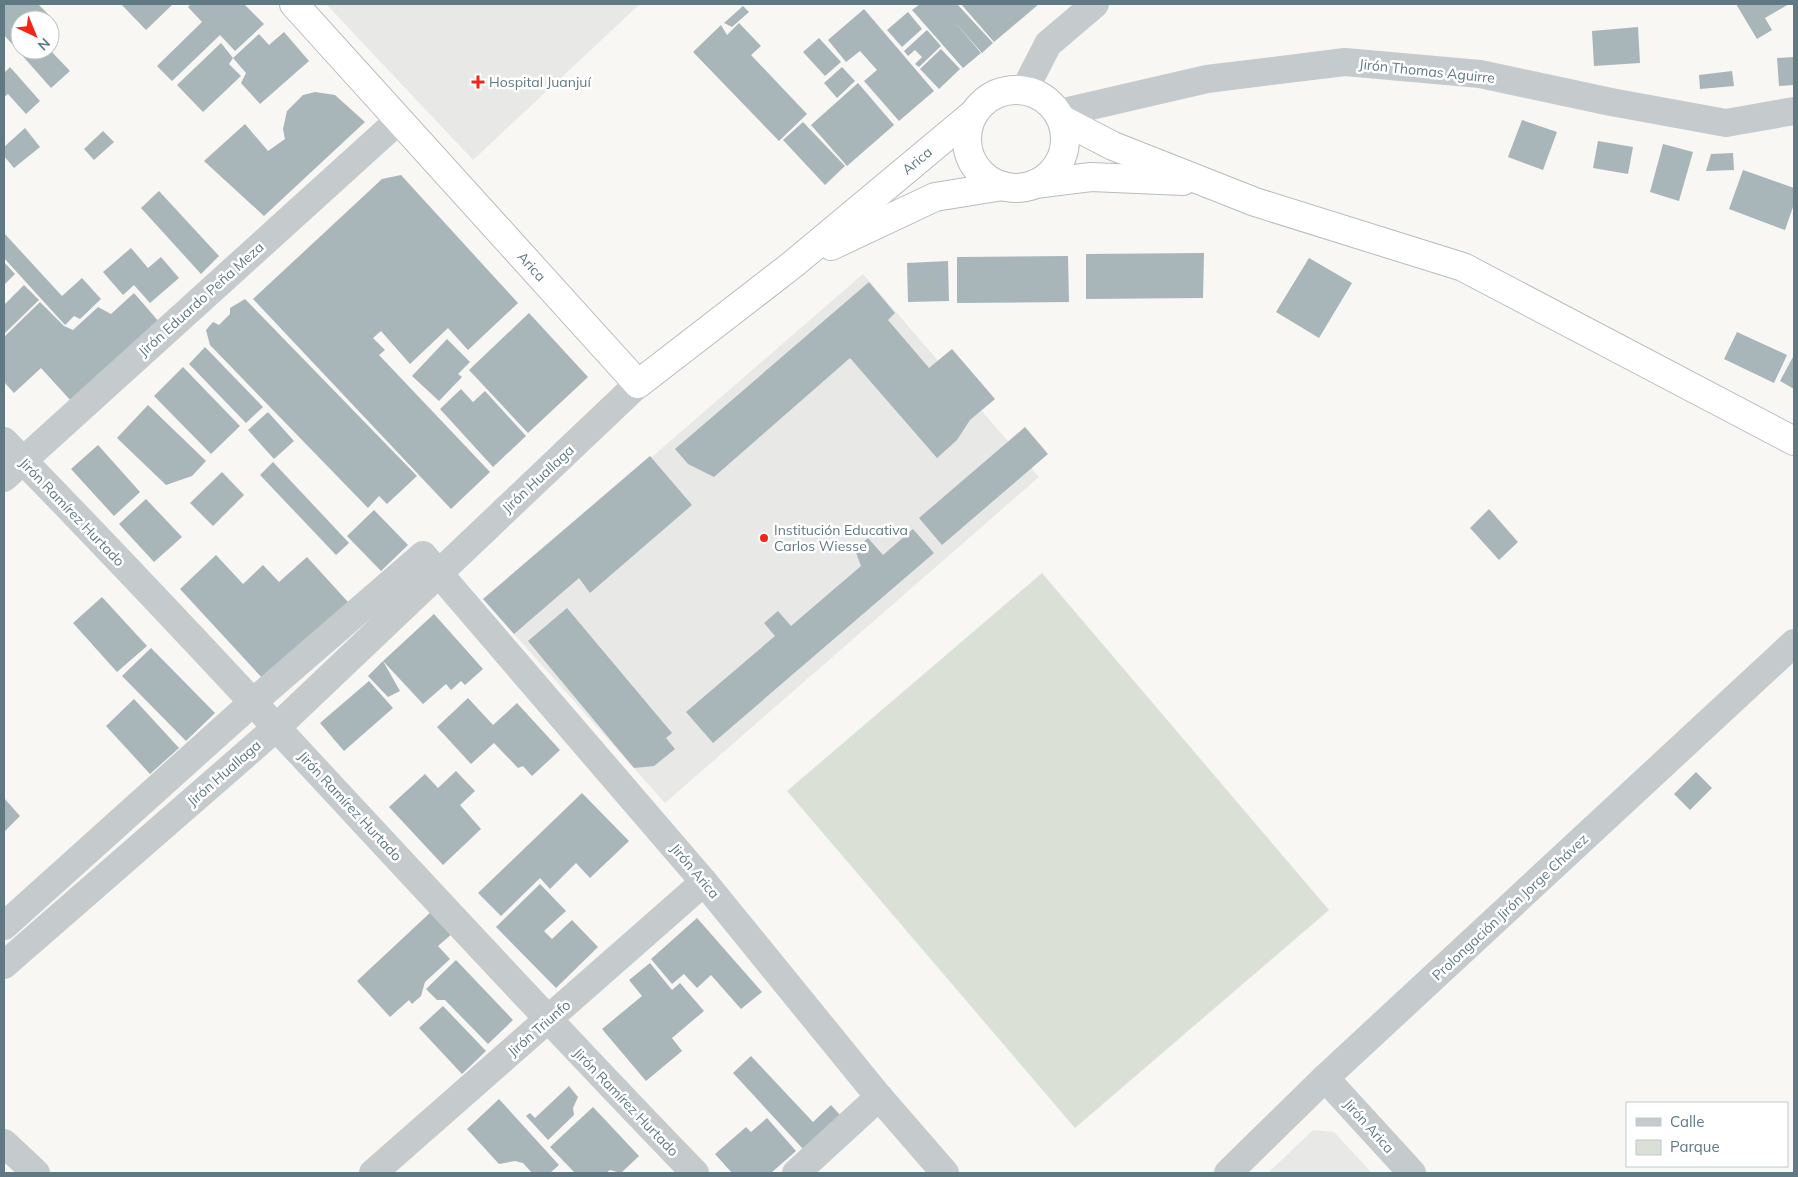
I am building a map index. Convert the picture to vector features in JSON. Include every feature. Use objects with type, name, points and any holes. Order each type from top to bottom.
[{"type":"highway","name":"Arica","points":[[294,4],[638,384],[792,265],[974,114]]},
{"type":"highway","points":[[1061,117],[1066,146],[1060,162],[1050,176],[1035,184],[1024,188],[1003,186],[983,176],[969,154],[968,128],[974,114],[983,102],[995,94],[1010,89],[1025,89],[1045,98],[1061,117],[1114,146],[1202,182],[1256,202],[1463,267],[1794,441]]},
{"type":"highway","points":[[1035,184],[1091,177],[1202,182]]},
{"type":"highway","name":"Arica","points":[[792,265],[935,197],[1003,186]]},
{"type":"street","points":[[1025,89],[1048,44],[1095,4]]},
{"type":"street","name":"Jirón Thomas Aguirre","points":[[1061,117],[1207,79],[1345,62],[1480,74],[1611,102],[1726,122],[1794,111]]},
{"type":"street","name":"Jirón Eduardo Peña Meza","points":[[14,470],[398,120]]},
{"type":"street","name":"Jirón Huallaga","points":[[4,965],[277,728],[638,384]]},
{"type":"street","name":"Jirón Ramírez Hurtado","points":[[4,441],[14,470],[253,702],[547,1021],[695,1173]]},
{"type":"street","points":[[4,926],[253,702],[423,555],[438,574]]},
{"type":"street","name":"Jirón Arica","points":[[438,574],[704,882],[879,1097],[945,1173]]},
{"type":"street","name":"Prolongación Jirón Jorge Chávez","points":[[1228,1173],[1325,1078],[1794,643]]},
{"type":"street","name":"Jirón Triunfo","points":[[373,1173],[704,882]]},
{"type":"street","name":"Jirón Arica","points":[[1325,1078],[1412,1173]]},
{"type":"street","points":[[796,1173],[879,1097]]},
{"type":"street","points":[[4,1143],[36,1173]]},
{"type":"shaded area","name":"Hospital Juanjuí","points":[[326,4],[640,4],[473,160]]},
{"type":"shaded area","name":"Institución Educativa Carlos Wiesse","points":[[863,274],[1039,477],[665,803],[514,634],[488,599]]},
{"type":"shaded area","points":[[1313,1130],[1334,1132],[1372,1173],[1268,1173]]},
{"type":"green space","points":[[1042,573],[1329,910],[1075,1128],[787,791]]},
{"type":"building","points":[[4,4],[38,4],[44,10],[10,10],[10,42],[4,35]]},
{"type":"building","points":[[121,4],[173,4],[146,30]]},
{"type":"building","points":[[191,4],[244,4],[264,24],[235,51],[220,35],[172,81],[157,66],[202,22],[188,7]]},
{"type":"building","points":[[920,4],[957,4],[993,43],[982,53],[953,20],[981,53],[963,68],[912,10]]},
{"type":"building","points":[[961,4],[1039,4],[994,42]]},
{"type":"building","points":[[1736,4],[1789,4],[1765,18],[1772,30],[1757,39]]},
{"type":"building","points":[[743,6],[749,12],[732,27],[724,23]]},
{"type":"building","points":[[864,9],[934,91],[899,121],[864,81],[877,70],[860,51],[846,62],[828,40]]},
{"type":"building","points":[[908,12],[922,29],[902,47],[887,30]]},
{"type":"building","points":[[739,23],[761,46],[751,55],[807,114],[779,141],[693,52],[721,25],[727,35]]},
{"type":"building","points":[[1638,27],[1640,63],[1594,66],[1592,31]]},
{"type":"building","points":[[927,30],[941,46],[919,67],[915,64],[922,57],[915,50],[908,56],[904,51]]},
{"type":"building","points":[[284,32],[309,61],[260,104],[241,83],[246,73],[233,58],[259,34],[269,45]]},
{"type":"building","points":[[819,38],[841,62],[825,76],[803,52]]},
{"type":"building","points":[[221,43],[233,58],[229,64],[241,76],[203,112],[177,85]]},
{"type":"building","points":[[941,49],[960,69],[939,89],[920,69]]},
{"type":"building","points":[[1794,57],[1794,85],[1779,86],[1777,58]]},
{"type":"building","points":[[26,60],[60,60],[70,71],[51,88]]},
{"type":"building","points":[[10,67],[40,101],[26,114],[8,94],[4,97],[4,73]]},
{"type":"building","points":[[842,67],[855,81],[837,98],[824,83]]},
{"type":"building","points":[[1732,71],[1734,86],[1700,89],[1699,75]]},
{"type":"building","points":[[858,83],[894,125],[847,166],[811,125]]},
{"type":"building","points":[[315,92],[335,95],[365,122],[264,216],[204,161],[245,124],[268,151],[285,139],[283,129],[287,111],[303,95]]},
{"type":"building","points":[[1522,120],[1557,132],[1543,170],[1508,157]]},
{"type":"building","points":[[803,122],[845,166],[825,185],[783,140]]},
{"type":"building","points":[[25,128],[40,147],[14,168],[4,156],[4,147]]},
{"type":"building","points":[[103,131],[114,142],[94,160],[84,149]]},
{"type":"building","points":[[1598,141],[1633,147],[1628,174],[1593,168]]},
{"type":"building","points":[[1663,144],[1693,152],[1679,201],[1650,192]]},
{"type":"building","points":[[1733,153],[1734,170],[1706,171],[1711,154]]},
{"type":"building","points":[[1743,170],[1794,188],[1794,204],[1785,230],[1729,209]]},
{"type":"building","points":[[401,175],[518,303],[468,350],[448,328],[410,364],[381,331],[373,338],[385,350],[379,355],[490,472],[451,509],[253,299],[382,179]]},
{"type":"building","points":[[159,191],[219,256],[201,274],[141,208]]},
{"type":"building","points":[[4,233],[62,296],[82,278],[101,299],[80,319],[74,316],[65,325],[4,258]]},
{"type":"building","points":[[131,248],[148,268],[161,257],[179,278],[150,303],[134,285],[123,295],[103,272]]},
{"type":"building","points":[[1204,253],[1203,298],[1086,299],[1086,254]]},
{"type":"building","points":[[1068,256],[1069,302],[957,303],[957,257]]},
{"type":"building","points":[[1309,258],[1352,283],[1319,338],[1276,312]]},
{"type":"building","points":[[948,261],[949,301],[908,302],[907,263]]},
{"type":"building","points":[[4,262],[15,274],[4,285]]},
{"type":"building","points":[[869,282],[895,313],[888,320],[929,368],[952,349],[995,399],[970,420],[957,440],[937,458],[850,358],[714,477],[688,464],[675,449]]},
{"type":"building","points":[[24,285],[39,300],[4,334],[4,305]]},
{"type":"building","points":[[134,293],[160,323],[72,402],[41,368],[14,393],[4,382],[4,337],[40,302],[64,326],[73,330],[98,307],[111,314]]},
{"type":"building","points":[[245,299],[417,476],[387,504],[379,496],[368,508],[210,345],[206,330],[213,322],[219,325],[230,314],[230,308]]},
{"type":"building","points":[[529,313],[588,377],[528,433],[469,370]]},
{"type":"building","points":[[1737,332],[1787,355],[1774,383],[1724,359]]},
{"type":"building","points":[[447,339],[470,362],[458,374],[462,377],[439,401],[412,376]]},
{"type":"building","points":[[205,347],[263,407],[246,423],[189,364]]},
{"type":"building","points":[[1794,355],[1794,389],[1780,381]]},
{"type":"building","points":[[183,367],[240,426],[211,454],[154,396]]},
{"type":"building","points":[[461,389],[473,402],[485,391],[526,436],[493,467],[440,409]]},
{"type":"building","points":[[148,405],[206,461],[192,476],[166,485],[117,438]]},
{"type":"building","points":[[268,412],[294,441],[274,459],[248,430]]},
{"type":"building","points":[[1025,427],[1048,454],[942,545],[919,518]]},
{"type":"building","points":[[98,445],[140,492],[114,516],[71,469]]},
{"type":"building","points":[[650,456],[692,505],[590,593],[579,578],[514,634],[483,599]]},
{"type":"building","points":[[273,462],[349,543],[336,555],[260,475]]},
{"type":"building","points":[[222,472],[244,495],[213,526],[190,503]]},
{"type":"building","points":[[146,499],[182,537],[154,562],[119,524]]},
{"type":"building","points":[[1489,509],[1518,542],[1499,560],[1470,528]]},
{"type":"building","points":[[374,510],[408,545],[381,571],[347,536]]},
{"type":"building","points":[[913,529],[934,553],[713,743],[686,712],[775,636],[764,623],[778,611],[791,626],[861,566],[855,550],[868,538],[883,555]]},
{"type":"building","points":[[216,555],[243,584],[263,565],[279,582],[307,557],[348,602],[264,680],[180,589]]},
{"type":"building","points":[[102,597],[147,646],[117,672],[73,623]]},
{"type":"building","points":[[567,608],[672,733],[666,738],[675,749],[654,766],[634,768],[528,641]]},
{"type":"building","points":[[434,614],[483,669],[465,685],[461,681],[451,690],[446,684],[423,704],[383,661]]},
{"type":"building","points":[[151,648],[215,713],[186,741],[122,676]]},
{"type":"building","points":[[383,661],[400,691],[388,697],[368,676]]},
{"type":"building","points":[[369,681],[393,708],[344,751],[320,723]]},
{"type":"building","points":[[468,698],[493,725],[517,703],[560,750],[532,776],[523,766],[518,768],[494,743],[471,764],[437,727]]},
{"type":"building","points":[[134,699],[179,748],[150,774],[106,726]]},
{"type":"building","points":[[456,771],[475,791],[460,805],[481,829],[443,865],[389,807],[425,774],[438,788]]},
{"type":"building","points":[[1696,772],[1712,788],[1690,810],[1674,794]]},
{"type":"building","points":[[582,793],[629,841],[590,878],[576,863],[550,889],[540,878],[501,916],[478,893]]},
{"type":"building","points":[[4,798],[20,816],[4,832]]},
{"type":"building","points":[[540,884],[566,911],[544,931],[552,939],[572,920],[598,947],[556,988],[496,927]]},
{"type":"building","points":[[433,910],[454,932],[438,946],[450,959],[425,982],[421,996],[412,1004],[409,1000],[390,1017],[357,981]]},
{"type":"building","points":[[697,918],[762,992],[741,1009],[711,975],[697,988],[684,974],[672,984],[651,959]]},
{"type":"building","points":[[456,960],[513,1020],[488,1044],[445,1000],[437,1000],[426,989]]},
{"type":"building","points":[[650,963],[672,990],[680,983],[704,1011],[672,1038],[682,1051],[646,1081],[602,1029],[642,996],[629,980]]},
{"type":"building","points":[[443,1006],[486,1051],[462,1074],[419,1028]]},
{"type":"building","points":[[751,1056],[813,1122],[831,1105],[841,1116],[804,1150],[733,1073]]},
{"type":"building","points":[[569,1086],[578,1097],[573,1108],[574,1115],[548,1140],[526,1116],[530,1113],[535,1118]]},
{"type":"building","points":[[499,1099],[559,1165],[550,1173],[532,1173],[523,1163],[515,1161],[499,1164],[467,1129]]},
{"type":"building","points":[[593,1107],[639,1156],[621,1173],[610,1170],[606,1173],[575,1173],[550,1147]]},
{"type":"building","points":[[767,1118],[796,1151],[771,1173],[732,1173],[715,1154],[746,1127],[751,1132]]},
{"type":"place","name":"Hospital Juanjuí","points":[[478,82]]},
{"type":"place","name":"Institución Educativa Carlos Wiesse","points":[[764,538]]}]
